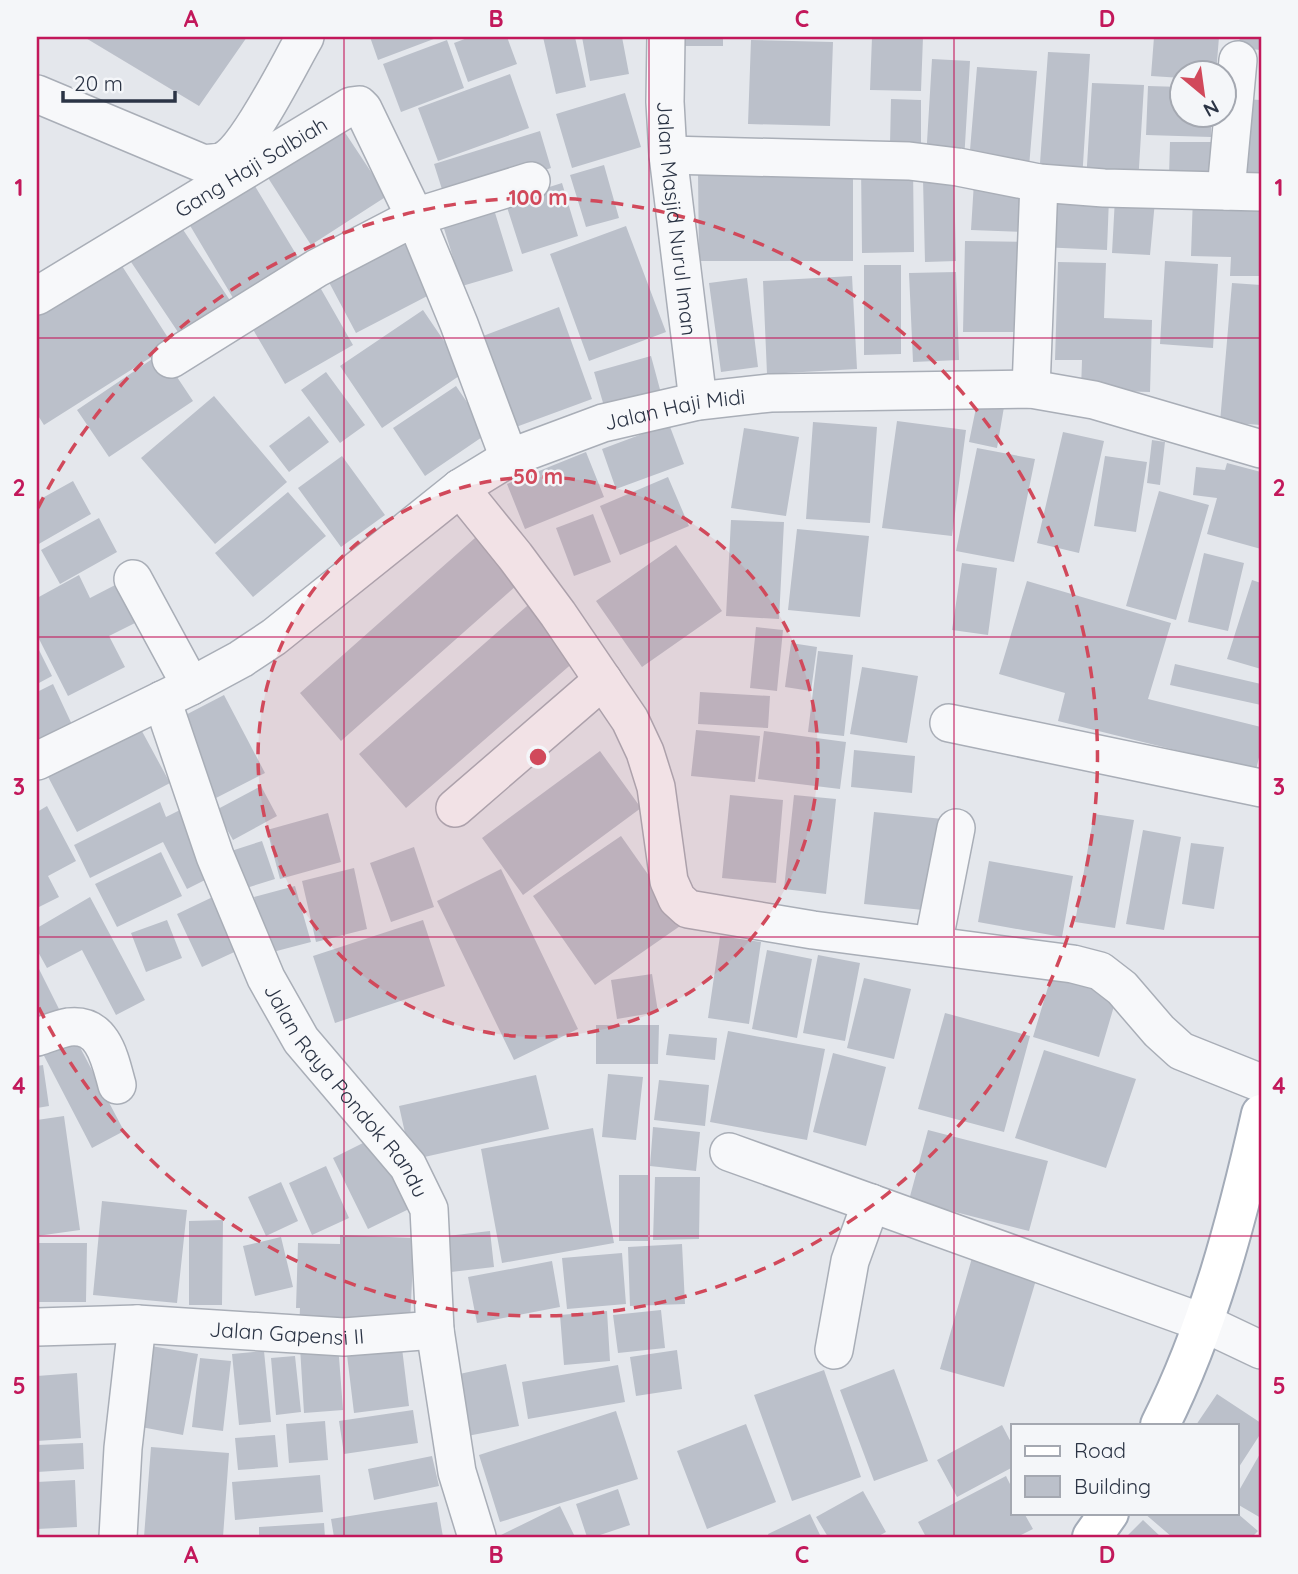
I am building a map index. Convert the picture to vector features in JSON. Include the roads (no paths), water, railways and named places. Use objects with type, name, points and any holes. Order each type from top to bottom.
[{"type":"main road","points":[[1160,1424],[1203,1323],[1242,1197],[1261,1114]]},
{"type":"main road","points":[[1092,1537],[1108,1514]]},
{"type":"street","points":[[37,94],[204,164],[221,162],[234,152],[249,134],[305,37]]},
{"type":"street","name":"Jalan Masjid Nurul Iman","points":[[666,37],[667,155],[698,401]]},
{"type":"street","points":[[667,155],[909,161],[958,167],[1039,183],[1104,188],[1244,191],[1244,53]]},
{"type":"street","name":"Gang Haji Salbiah","points":[[37,296],[351,106],[359,105],[415,217],[459,324],[509,458]]},
{"type":"street","points":[[171,359],[317,268],[415,217],[531,181]]},
{"type":"street","points":[[1031,389],[1039,183]]},
{"type":"street","name":"Jalan Haji Midi","points":[[176,693],[241,659],[274,638],[460,488],[509,458],[603,423],[698,401],[769,393],[1031,389],[1094,400],[1261,449]]},
{"type":"street","points":[[460,488],[516,556],[630,720],[645,752],[656,787],[669,881],[677,899],[688,909],[813,930],[1073,964],[1100,971],[1122,988],[1158,1031],[1181,1051],[1261,1083]]},
{"type":"street","name":"Jalan Raya Pondok Randu","points":[[133,579],[176,693],[215,856],[266,978],[301,1040],[408,1166],[429,1209],[435,1330],[457,1472],[477,1537]]},
{"type":"street","points":[[456,808],[603,680]]},
{"type":"street","points":[[37,761],[176,693]]},
{"type":"street","points":[[949,723],[1261,788]]},
{"type":"street","points":[[933,944],[956,828]]},
{"type":"street","points":[[37,1037],[70,1027],[87,1030],[105,1044],[117,1085]]},
{"type":"street","points":[[729,1152],[1203,1323],[1261,1350]]},
{"type":"street","points":[[834,1350],[850,1261],[870,1203]]},
{"type":"street","points":[[118,1537],[123,1448],[137,1324]]},
{"type":"street","name":"Jalan Gapensi II","points":[[37,1327],[137,1324],[344,1337],[435,1330]]}]
